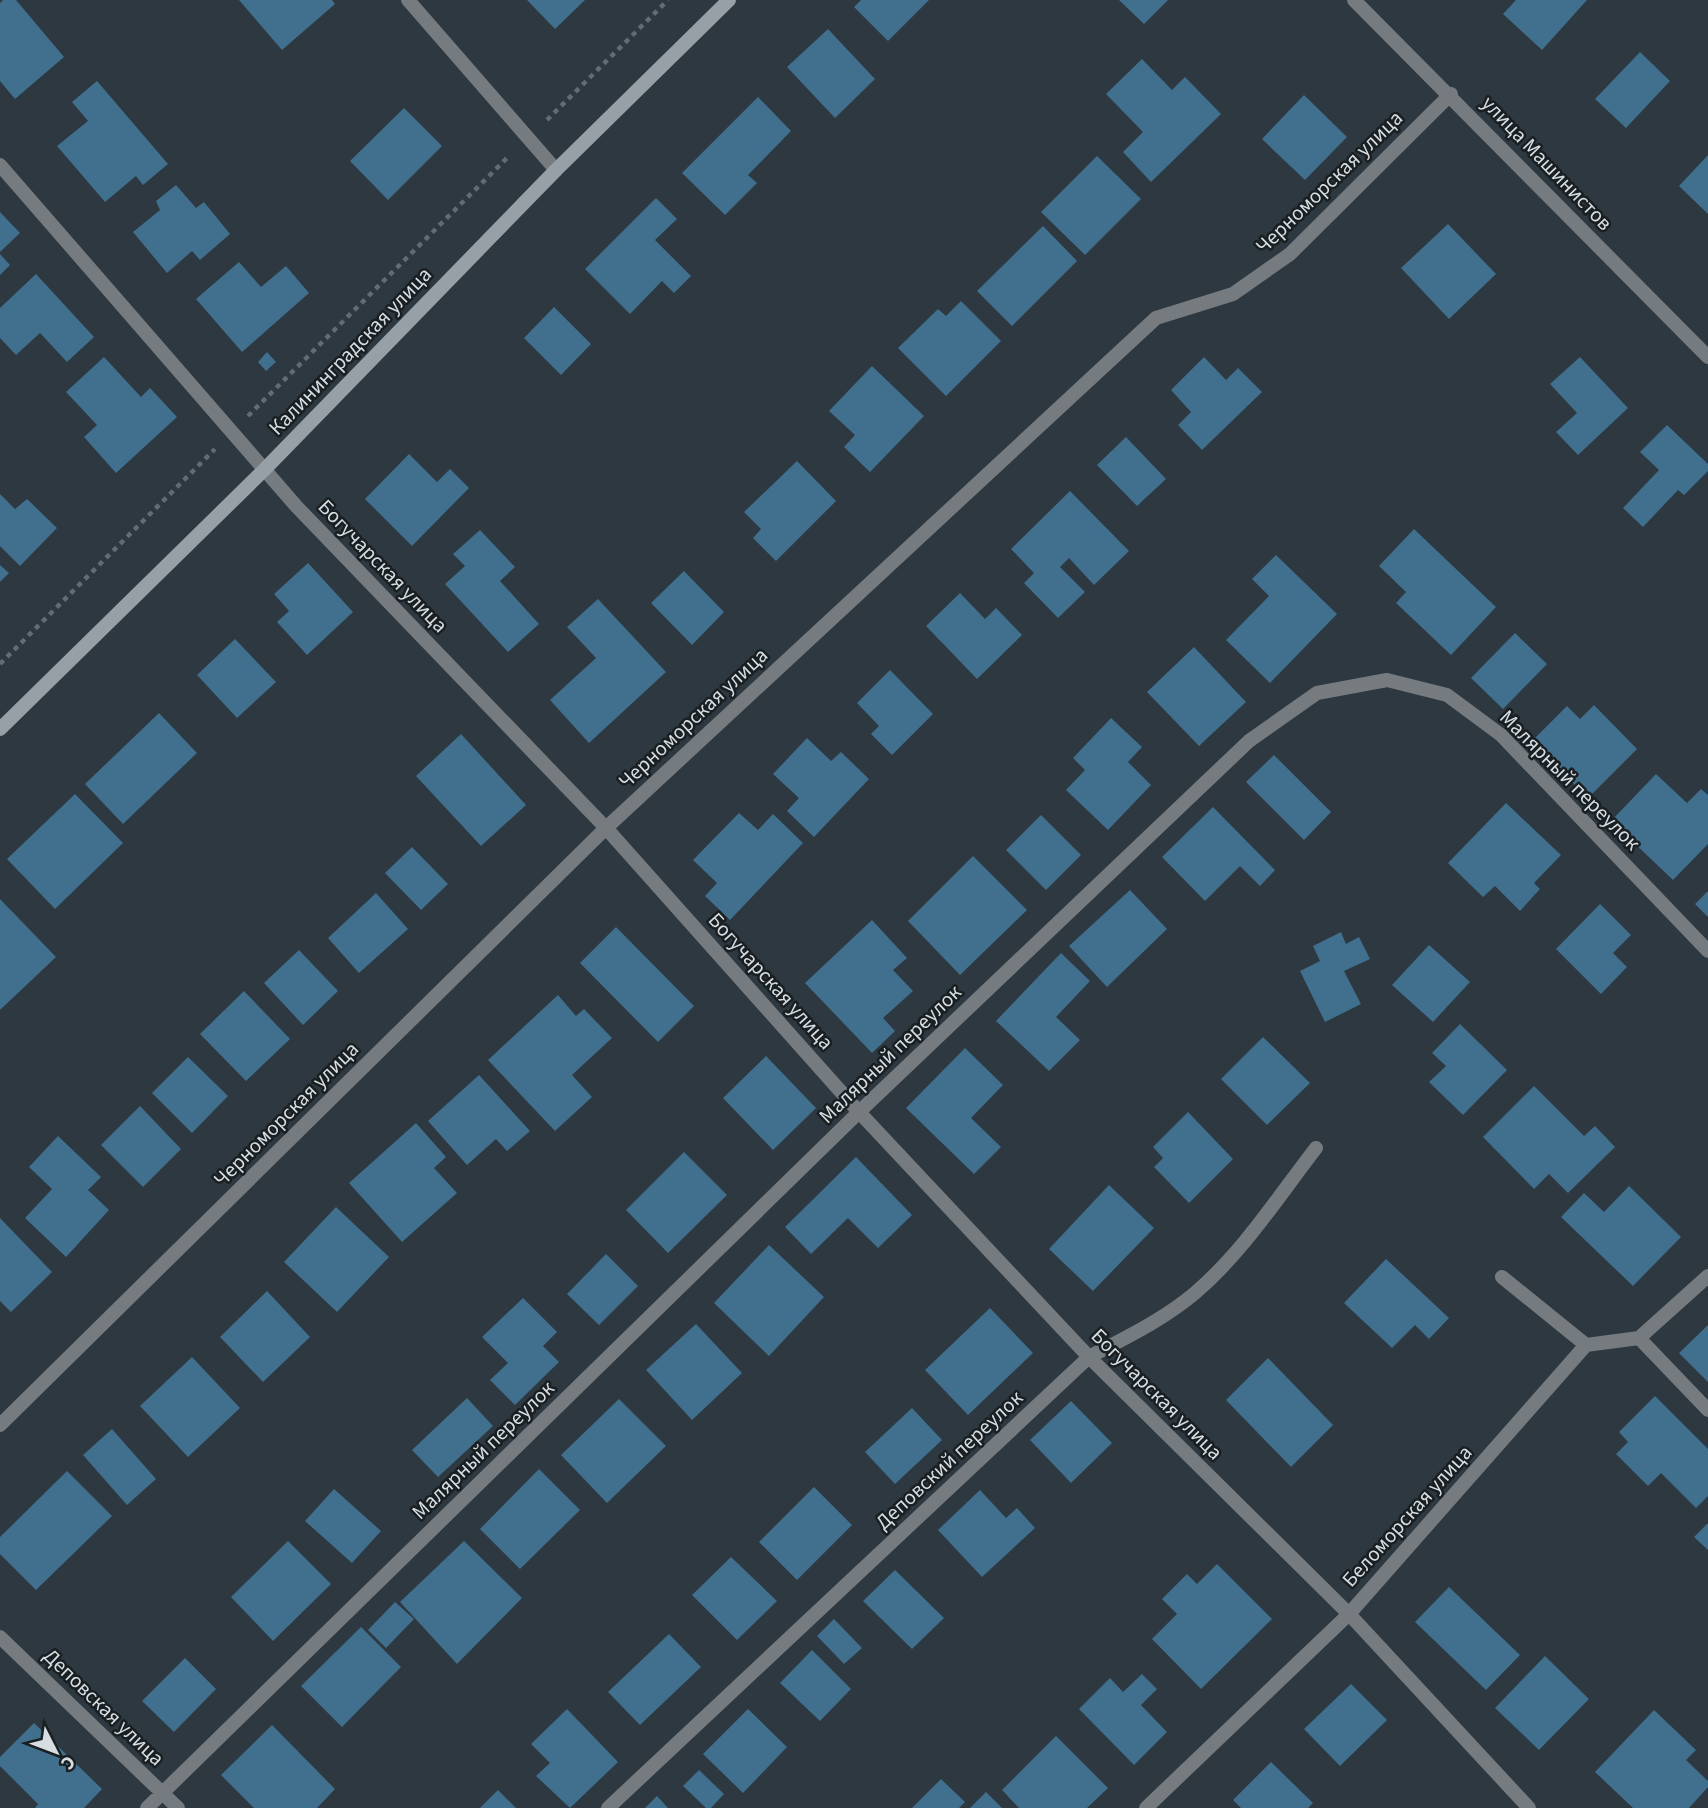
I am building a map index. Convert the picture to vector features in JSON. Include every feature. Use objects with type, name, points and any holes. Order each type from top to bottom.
[{"type":"main road","name":"Калининградская улица","points":[[0,729],[264,470],[556,170],[729,0]]},
{"type":"street","points":[[408,0],[556,170]]},
{"type":"street","name":"улица Машинистов","points":[[1354,0],[1451,94],[1708,357]]},
{"type":"street","name":"Черноморская улица","points":[[0,1425],[606,828],[1156,318],[1233,294],[1290,254],[1451,94]]},
{"type":"street","name":"Богучарская улица","points":[[0,165],[264,470],[606,828],[859,1112],[1089,1357],[1349,1614],[1529,1808]]},
{"type":"street","name":"Малярный переулок","points":[[147,1808],[859,1112],[1249,741],[1317,693],[1387,680],[1447,695],[1501,735],[1708,951]]},
{"type":"street","name":"Деповский переулок","points":[[608,1808],[1089,1357],[1154,1323],[1195,1292],[1245,1240],[1316,1148]]},
{"type":"street","points":[[1503,1277],[1586,1345],[1639,1338],[1708,1276]]},
{"type":"street","points":[[1639,1338],[1708,1410]]},
{"type":"street","name":"Беломорская улица","points":[[1146,1808],[1349,1614],[1586,1345]]},
{"type":"street","name":"Деповская улица","points":[[0,1637],[178,1808]]},
{"type":"path","points":[[0,664],[668,0]]},
{"type":"building","points":[[3,0],[16,0],[64,57],[15,99],[0,81],[0,3]]},
{"type":"building","points":[[239,0],[332,0],[335,4],[282,50]]},
{"type":"building","points":[[527,0],[585,0],[555,29]]},
{"type":"building","points":[[861,0],[929,0],[888,41],[854,7]]},
{"type":"building","points":[[1119,0],[1168,0],[1144,24]]},
{"type":"building","points":[[1516,0],[1587,0],[1542,50],[1503,14]]},
{"type":"building","points":[[828,29],[875,79],[835,118],[787,67]]},
{"type":"building","points":[[1640,52],[1670,81],[1626,128],[1595,99]]},
{"type":"building","points":[[1142,59],[1172,90],[1185,77],[1221,114],[1151,182],[1123,152],[1143,132],[1106,94]]},
{"type":"building","points":[[97,81],[168,164],[143,185],[136,176],[105,202],[57,146],[88,121],[72,102]]},
{"type":"building","points":[[1304,95],[1347,137],[1305,180],[1262,139]]},
{"type":"building","points":[[758,97],[791,131],[748,175],[757,183],[725,215],[682,173]]},
{"type":"building","points":[[404,108],[442,146],[388,200],[350,161]]},
{"type":"building","points":[[1708,155],[1708,214],[1679,186]]},
{"type":"building","points":[[1097,156],[1141,199],[1085,255],[1041,212]]},
{"type":"building","points":[[176,185],[196,208],[204,202],[230,234],[200,260],[192,251],[167,273],[133,232],[160,210],[156,201]]},
{"type":"building","points":[[656,198],[677,219],[655,240],[691,276],[674,293],[662,281],[630,314],[585,269]]},
{"type":"building","points":[[0,212],[20,233],[0,252]]},
{"type":"building","points":[[1448,224],[1496,274],[1449,319],[1401,268]]},
{"type":"building","points":[[1043,226],[1077,261],[1012,326],[977,291]]},
{"type":"building","points":[[0,254],[10,265],[0,275]]},
{"type":"building","points":[[239,262],[261,287],[286,266],[309,293],[242,352],[196,299]]},
{"type":"building","points":[[36,274],[94,337],[67,362],[40,333],[16,355],[0,338],[0,308]]},
{"type":"building","points":[[961,301],[1001,341],[946,396],[898,348],[938,309],[946,316]]},
{"type":"building","points":[[554,307],[591,344],[561,375],[524,338]]},
{"type":"building","points":[[267,352],[276,362],[266,371],[258,362]]},
{"type":"building","points":[[104,357],[141,397],[150,388],[177,417],[116,473],[84,437],[97,425],[66,392]]},
{"type":"building","points":[[1204,357],[1226,380],[1238,368],[1262,392],[1202,450],[1178,425],[1191,412],[1171,390]]},
{"type":"building","points":[[1580,357],[1628,408],[1578,455],[1556,432],[1577,413],[1550,384]]},
{"type":"building","points":[[872,366],[924,416],[870,472],[844,447],[855,435],[829,411]]},
{"type":"building","points":[[1667,425],[1708,464],[1708,471],[1684,495],[1678,490],[1643,527],[1623,508],[1659,470],[1640,452]]},
{"type":"building","points":[[1126,437],[1166,479],[1137,506],[1097,465]]},
{"type":"building","points":[[409,454],[437,482],[450,469],[469,488],[412,546],[365,499]]},
{"type":"building","points":[[797,461],[836,501],[776,561],[753,538],[761,529],[744,512]]},
{"type":"building","points":[[1070,491],[1129,551],[1094,585],[1069,558],[1060,567],[1085,592],[1058,618],[1024,583],[1034,573],[1011,549]]},
{"type":"building","points":[[0,494],[15,509],[27,499],[57,528],[20,566],[0,546]]},
{"type":"building","points":[[1414,529],[1496,607],[1451,655],[1396,603],[1406,592],[1379,566]]},
{"type":"building","points":[[480,530],[515,567],[500,581],[539,624],[508,652],[445,584],[465,566],[453,554]]},
{"type":"building","points":[[1276,555],[1337,614],[1270,683],[1226,640],[1269,596],[1252,579]]},
{"type":"building","points":[[308,563],[353,612],[307,655],[277,622],[289,611],[274,594]]},
{"type":"building","points":[[0,565],[9,573],[0,582]]},
{"type":"building","points":[[684,571],[724,612],[692,645],[651,603]]},
{"type":"building","points":[[960,593],[985,619],[996,608],[1022,635],[977,679],[926,626]]},
{"type":"building","points":[[598,599],[666,672],[589,743],[550,700],[596,658],[567,627]]},
{"type":"building","points":[[1515,633],[1547,664],[1503,709],[1471,678]]},
{"type":"building","points":[[235,639],[276,682],[237,718],[197,675]]},
{"type":"building","points":[[1194,647],[1246,702],[1199,746],[1147,692]]},
{"type":"building","points":[[890,670],[933,714],[892,755],[871,734],[879,726],[857,703]]},
{"type":"building","points":[[1594,705],[1637,749],[1588,798],[1531,742],[1567,706],[1580,719]]},
{"type":"building","points":[[159,713],[197,753],[123,824],[85,784]]},
{"type":"building","points":[[1111,718],[1142,747],[1128,762],[1151,785],[1108,830],[1066,790],[1085,770],[1073,758]]},
{"type":"building","points":[[461,734],[526,805],[481,846],[416,776]]},
{"type":"building","points":[[807,738],[831,761],[841,752],[869,779],[814,837],[787,811],[799,798],[773,774]]},
{"type":"building","points":[[1274,755],[1331,812],[1304,840],[1246,782]]},
{"type":"building","points":[[1656,774],[1687,803],[1701,789],[1708,795],[1708,844],[1673,880],[1611,821]]},
{"type":"building","points":[[75,794],[123,843],[55,909],[7,859]]},
{"type":"building","points":[[1506,803],[1561,855],[1534,883],[1540,889],[1520,911],[1495,886],[1483,897],[1448,863]]},
{"type":"building","points":[[1213,807],[1275,870],[1260,886],[1240,866],[1205,901],[1162,857]]},
{"type":"building","points":[[739,813],[758,830],[773,814],[803,843],[730,920],[705,896],[717,883],[693,860]]},
{"type":"building","points":[[1041,815],[1081,855],[1046,890],[1006,850]]},
{"type":"building","points":[[412,847],[448,884],[421,910],[385,873]]},
{"type":"building","points":[[973,856],[1027,910],[960,975],[908,921]]},
{"type":"building","points":[[1130,890],[1167,929],[1107,987],[1069,946]]},
{"type":"building","points":[[1708,891],[1708,917],[1695,904]]},
{"type":"building","points":[[376,893],[408,929],[359,973],[328,938]]},
{"type":"building","points":[[0,899],[56,957],[0,1010]]},
{"type":"building","points":[[1600,904],[1631,935],[1613,953],[1627,967],[1601,994],[1556,949]]},
{"type":"building","points":[[872,920],[907,958],[893,970],[913,991],[883,1018],[895,1031],[872,1053],[805,983]]},
{"type":"building","points":[[616,927],[694,1006],[658,1042],[580,963]]},
{"type":"building","points":[[1341,932],[1346,944],[1359,937],[1370,959],[1344,971],[1361,1004],[1325,1022],[1300,971],[1320,961],[1313,946]]},
{"type":"building","points":[[1429,945],[1470,982],[1433,1022],[1392,985]]},
{"type":"building","points":[[299,950],[338,991],[303,1025],[264,983]]},
{"type":"building","points":[[1061,953],[1090,981],[1056,1017],[1080,1040],[1049,1071],[996,1021]]},
{"type":"building","points":[[244,991],[290,1039],[246,1081],[200,1034]]},
{"type":"building","points":[[558,995],[576,1016],[584,1009],[612,1038],[572,1075],[592,1097],[555,1131],[488,1060]]},
{"type":"building","points":[[1460,1024],[1507,1070],[1463,1115],[1429,1082],[1446,1066],[1432,1053]]},
{"type":"building","points":[[1263,1037],[1310,1083],[1267,1125],[1221,1079]]},
{"type":"building","points":[[965,1048],[1003,1085],[971,1118],[1001,1147],[974,1174],[906,1108]]},
{"type":"building","points":[[766,1056],[816,1108],[773,1150],[723,1098]]},
{"type":"building","points":[[188,1057],[228,1096],[192,1133],[152,1093]]},
{"type":"building","points":[[479,1075],[530,1131],[507,1151],[496,1139],[467,1165],[428,1121]]},
{"type":"building","points":[[1534,1086],[1584,1136],[1595,1126],[1615,1147],[1568,1193],[1549,1174],[1534,1189],[1483,1137]]},
{"type":"building","points":[[140,1106],[181,1149],[143,1187],[101,1145]]},
{"type":"building","points":[[1188,1112],[1233,1159],[1189,1203],[1154,1167],[1163,1158],[1153,1147]]},
{"type":"building","points":[[416,1123],[446,1157],[434,1168],[457,1193],[402,1242],[349,1183]]},
{"type":"building","points":[[58,1136],[101,1177],[88,1190],[109,1210],[66,1257],[25,1218],[52,1189],[29,1167]]},
{"type":"building","points":[[684,1152],[727,1195],[668,1253],[626,1210]]},
{"type":"building","points":[[856,1157],[912,1215],[878,1248],[848,1218],[811,1254],[785,1227]]},
{"type":"building","points":[[1109,1185],[1154,1228],[1093,1291],[1049,1249]]},
{"type":"building","points":[[1629,1186],[1681,1237],[1633,1286],[1561,1217],[1584,1193],[1604,1212]]},
{"type":"building","points":[[336,1207],[389,1257],[337,1312],[284,1262]]},
{"type":"building","points":[[0,1218],[52,1272],[11,1312],[0,1301]]},
{"type":"building","points":[[769,1245],[824,1297],[769,1356],[714,1303]]},
{"type":"building","points":[[606,1254],[638,1286],[599,1325],[567,1294]]},
{"type":"building","points":[[1386,1259],[1449,1318],[1429,1339],[1415,1325],[1392,1348],[1344,1303]]},
{"type":"building","points":[[267,1291],[310,1337],[263,1382],[220,1337]]},
{"type":"building","points":[[523,1298],[557,1332],[543,1346],[559,1362],[515,1405],[490,1380],[508,1363],[482,1337]]},
{"type":"building","points":[[990,1308],[1033,1353],[968,1415],[925,1370]]},
{"type":"building","points":[[696,1324],[742,1373],[692,1420],[646,1370]]},
{"type":"building","points":[[1708,1325],[1708,1382],[1679,1353]]},
{"type":"building","points":[[192,1357],[240,1408],[188,1457],[140,1406]]},
{"type":"building","points":[[1268,1358],[1333,1425],[1291,1467],[1226,1400]]},
{"type":"building","points":[[1655,1396],[1708,1449],[1708,1496],[1696,1508],[1661,1473],[1648,1486],[1616,1454],[1628,1442],[1619,1432]]},
{"type":"building","points":[[467,1398],[493,1426],[438,1477],[412,1450]]},
{"type":"building","points":[[619,1399],[666,1446],[607,1503],[561,1455]]},
{"type":"building","points":[[1071,1401],[1112,1443],[1071,1483],[1030,1440]]},
{"type":"building","points":[[912,1408],[942,1440],[895,1484],[865,1452]]},
{"type":"building","points":[[112,1429],[156,1479],[127,1505],[83,1455]]},
{"type":"building","points":[[539,1469],[580,1510],[520,1569],[480,1529]]},
{"type":"building","points":[[67,1471],[112,1516],[36,1590],[0,1554],[0,1537]]},
{"type":"building","points":[[814,1487],[852,1525],[797,1580],[759,1542]]},
{"type":"building","points":[[334,1489],[381,1531],[352,1563],[305,1521]]},
{"type":"building","points":[[980,1490],[1006,1518],[1017,1508],[1035,1528],[982,1577],[938,1530]]},
{"type":"building","points":[[1708,1523],[1708,1550],[1694,1537]]},
{"type":"building","points":[[288,1541],[331,1584],[273,1641],[231,1597]]},
{"type":"building","points":[[464,1541],[522,1598],[457,1664],[400,1602]]},
{"type":"building","points":[[731,1557],[777,1601],[737,1640],[692,1595]]},
{"type":"building","points":[[1217,1564],[1272,1619],[1201,1689],[1152,1639],[1177,1614],[1162,1599],[1187,1574],[1197,1584]]},
{"type":"building","points":[[895,1570],[944,1618],[912,1649],[863,1601]]},
{"type":"building","points":[[1449,1587],[1520,1655],[1486,1690],[1415,1622]]},
{"type":"building","points":[[395,1602],[414,1619],[386,1648],[368,1630]]},
{"type":"building","points":[[834,1619],[862,1648],[844,1664],[817,1636]]},
{"type":"building","points":[[361,1627],[401,1667],[342,1727],[301,1686]]},
{"type":"building","points":[[669,1634],[701,1667],[640,1725],[608,1692]]},
{"type":"building","points":[[812,1650],[851,1689],[820,1721],[780,1683]]},
{"type":"building","points":[[1545,1656],[1589,1699],[1539,1750],[1495,1708]]},
{"type":"building","points":[[185,1658],[216,1689],[174,1732],[142,1701]]},
{"type":"building","points":[[1142,1674],[1157,1689],[1141,1705],[1167,1732],[1134,1765],[1079,1709],[1110,1678],[1123,1692]]},
{"type":"building","points":[[1351,1684],[1387,1720],[1340,1766],[1304,1729]]},
{"type":"building","points":[[567,1709],[618,1762],[570,1808],[536,1776],[550,1763],[531,1744]]},
{"type":"building","points":[[748,1709],[787,1747],[743,1793],[703,1754]]},
{"type":"building","points":[[1654,1710],[1696,1750],[1686,1760],[1708,1781],[1708,1787],[1689,1808],[1633,1808],[1595,1772]]},
{"type":"building","points":[[34,1723],[102,1789],[84,1808],[35,1808],[38,1804],[0,1766],[0,1757]]},
{"type":"building","points":[[272,1725],[335,1789],[317,1808],[254,1808],[221,1775]]},
{"type":"building","points":[[1056,1736],[1108,1788],[1087,1808],[1019,1808],[1002,1790]]},
{"type":"building","points":[[1271,1762],[1313,1803],[1308,1808],[1241,1808],[1233,1800]]},
{"type":"building","points":[[699,1770],[724,1794],[711,1808],[706,1808],[683,1786]]},
{"type":"building","points":[[941,1779],[965,1802],[959,1808],[912,1808]]},
{"type":"building","points":[[498,1790],[516,1808],[480,1808]]},
{"type":"building","points":[[986,1792],[1002,1808],[970,1808]]},
{"type":"building","points":[[657,1796],[668,1808],[645,1808]]}]
